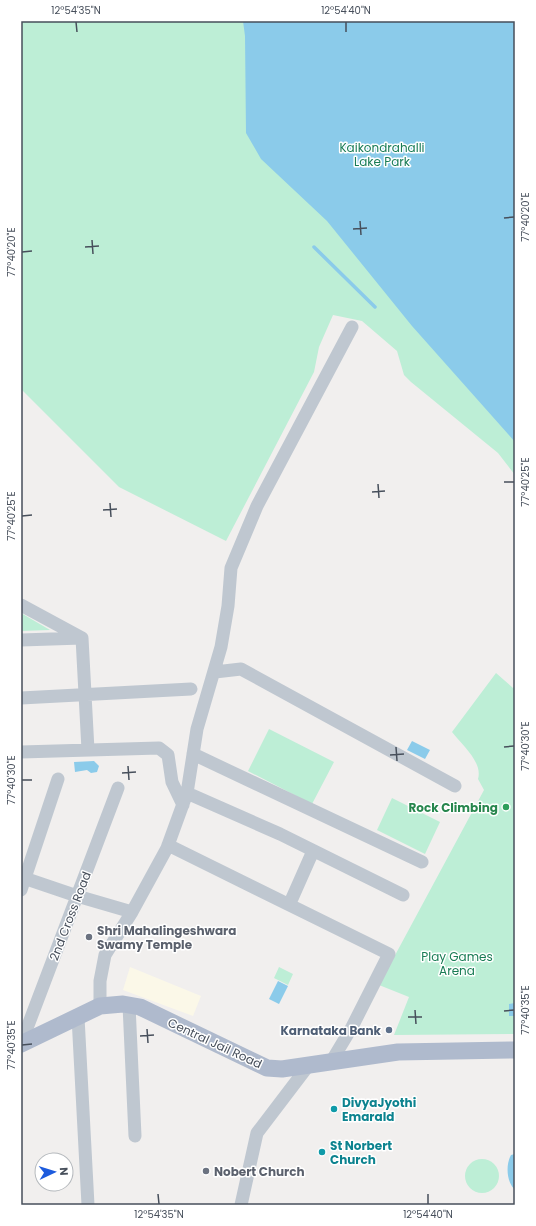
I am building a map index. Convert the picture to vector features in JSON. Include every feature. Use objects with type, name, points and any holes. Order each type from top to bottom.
[{"type":"main road","name":"Central Jail Road","points":[[21,1044],[100,1006],[129,1005],[140,1007],[267,1068],[282,1069],[308,1066],[398,1052],[515,1050]]},
{"type":"street","points":[[100,1006],[100,981],[105,955],[132,912],[168,845],[185,799],[197,729],[215,672],[221,647],[228,606],[231,568],[256,506],[352,327]]},
{"type":"street","points":[[21,605],[82,638]]},
{"type":"street","points":[[21,640],[82,638]]},
{"type":"street","points":[[82,638],[88,750]]},
{"type":"street","points":[[215,672],[241,669],[455,786]]},
{"type":"street","points":[[21,698],[191,689]]},
{"type":"street","points":[[21,752],[159,748],[168,755],[172,782],[185,799],[313,851],[403,895]]},
{"type":"street","points":[[193,754],[422,862]]},
{"type":"street","points":[[58,780],[22,882],[132,912]]},
{"type":"street","name":"2nd Cross Road","points":[[21,1044],[118,788]]},
{"type":"street","points":[[168,845],[223,873],[290,903],[389,954],[352,1027],[331,1062]]},
{"type":"street","points":[[290,903],[313,851]]},
{"type":"street","points":[[129,1005],[135,1136]]},
{"type":"street","points":[[78,1017],[88,1205]]},
{"type":"street","points":[[241,1205],[257,1132],[308,1066]]},
{"type":"shaded area","points":[[130,967],[201,996],[193,1016],[123,990]]},
{"type":"green space","points":[[21,21],[515,21],[515,475],[498,453],[404,375],[397,351],[362,321],[333,315],[319,347],[314,372],[226,541],[119,487],[21,389]]},
{"type":"green space","points":[[21,613],[50,630],[21,631]]},
{"type":"green space","name":"Play Games Arena","points":[[496,673],[513,688],[515,685],[515,1034],[394,1035],[409,997],[379,985],[484,790],[478,779],[479,773],[475,760],[452,732]]},
{"type":"green space","points":[[269,729],[334,762],[312,804],[248,771]]},
{"type":"green space","points":[[392,798],[440,822],[425,854],[377,830]]},
{"type":"green space","points":[[279,967],[293,974],[288,985],[274,978]]},
{"type":"green space","points":[[479,1159],[485,1159],[494,1164],[498,1170],[498,1182],[494,1188],[485,1193],[479,1193],[470,1188],[465,1179],[465,1173],[470,1164]]},
{"type":"water","name":"Kaikondrahalli Lake Park","points":[[243,21],[515,21],[515,442],[412,326],[327,221],[261,159],[246,133],[245,36]]},
{"type":"water","points":[[412,741],[430,750],[425,759],[407,750]]},
{"type":"water","points":[[94,761],[99,766],[97,772],[91,773],[87,770],[75,772],[74,762]]},
{"type":"water","points":[[278,981],[288,986],[279,1004],[269,999]]},
{"type":"water","points":[[515,1003],[515,1016],[509,1016],[509,1004]]},
{"type":"water","points":[[515,1154],[514,1189],[509,1181],[508,1167],[511,1155]]},
{"type":"waterway","points":[[314,247],[375,307]]},
{"type":"place","name":"Rock Climbing","points":[[506,807]]},
{"type":"place","name":"Shri Mahalingeshwara Swamy Temple","points":[[89,937]]},
{"type":"place","name":"Karnataka Bank","points":[[389,1030]]},
{"type":"place","name":"DivyaJyothi Emarald","points":[[334,1109]]},
{"type":"place","name":"St Norbert Church","points":[[322,1152]]},
{"type":"place","name":"Nobert Church","points":[[206,1171]]}]
